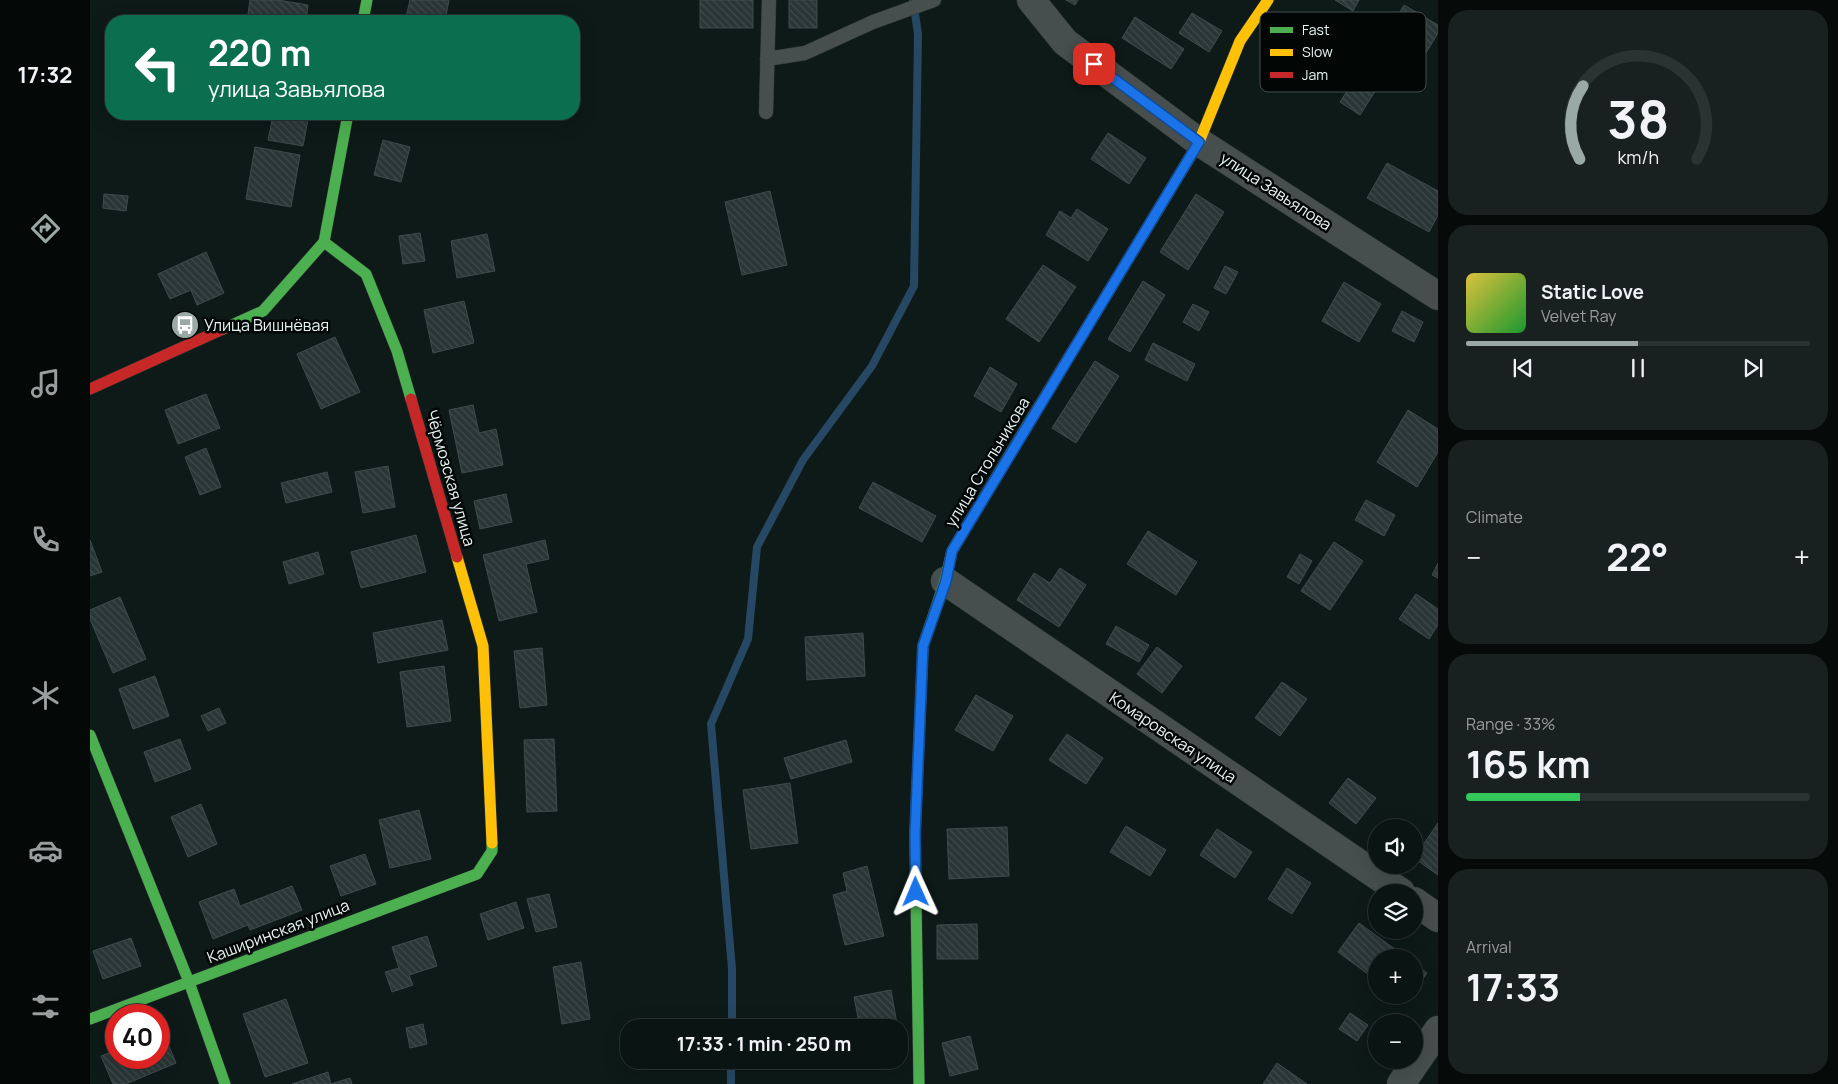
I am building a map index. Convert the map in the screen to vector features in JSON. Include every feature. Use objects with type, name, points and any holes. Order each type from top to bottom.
[{"type":"street","points":[[365,15],[367,0]]},
{"type":"street","name":"улица Завьялова","points":[[1031,0],[1065,42],[1199,142],[1438,296]]},
{"type":"street","name":"улица Стольникова","points":[[918,1084],[915,835],[923,646],[946,581],[952,551],[1199,142],[1240,41],[1268,0]]},
{"type":"street","points":[[90,389],[263,311],[324,242],[347,120]]},
{"type":"street","name":"Чёрмозская улица","points":[[324,242],[366,274],[397,351],[483,646],[492,851],[477,874]]},
{"type":"street","name":"Комаровская улица","points":[[946,581],[1389,884]]},
{"type":"street","points":[[90,735],[189,982],[225,1084]]},
{"type":"street","name":"Каширинская улица","points":[[90,1019],[477,874]]},
{"type":"street","points":[[1423,907],[1438,918]]},
{"type":"street","points":[[1401,1084],[1438,1030]]},
{"type":"lane","points":[[766,112],[769,0]]},
{"type":"lane","points":[[767,59],[805,53],[873,22],[934,0]]},
{"type":"building","points":[[250,0],[278,0],[308,5],[307,15],[248,15]]},
{"type":"building","points":[[410,0],[449,0],[446,15],[406,15]]},
{"type":"building","points":[[700,0],[753,0],[753,28],[700,28]]},
{"type":"building","points":[[789,0],[817,0],[817,28],[789,28]]},
{"type":"building","points":[[1066,0],[1078,0],[1075,5]]},
{"type":"building","points":[[1335,0],[1359,0],[1353,11]]},
{"type":"building","points":[[1404,5],[1416,12],[1400,12]]},
{"type":"building","points":[[1192,13],[1222,31],[1209,52],[1179,33]]},
{"type":"building","points":[[1135,17],[1184,49],[1171,69],[1122,38]]},
{"type":"building","points":[[1426,18],[1438,25],[1438,33],[1426,53]]},
{"type":"building","points":[[1346,92],[1375,92],[1360,115],[1340,102]]},
{"type":"building","points":[[266,120],[308,120],[303,146],[268,140],[272,121]]},
{"type":"building","points":[[1108,133],[1146,158],[1129,184],[1091,159]]},
{"type":"building","points":[[383,140],[410,147],[401,182],[374,175]]},
{"type":"building","points":[[255,147],[300,155],[291,207],[246,199]]},
{"type":"building","points":[[1387,163],[1438,191],[1438,215],[1429,232],[1367,198]]},
{"type":"building","points":[[770,191],[787,265],[742,275],[725,202]]},
{"type":"building","points":[[104,194],[128,196],[126,211],[103,208]]},
{"type":"building","points":[[1196,194],[1224,212],[1188,270],[1160,252]]},
{"type":"building","points":[[1077,209],[1108,229],[1088,261],[1046,235],[1060,211],[1071,218]]},
{"type":"building","points":[[420,233],[425,261],[403,264],[399,236]]},
{"type":"building","points":[[487,234],[495,271],[457,278],[451,241]]},
{"type":"building","points":[[206,252],[224,293],[197,305],[191,290],[170,299],[158,274]]},
{"type":"building","points":[[1043,265],[1076,287],[1039,342],[1006,319]]},
{"type":"building","points":[[1225,266],[1238,272],[1226,294],[1214,288]]},
{"type":"building","points":[[1143,281],[1165,295],[1130,352],[1108,339]]},
{"type":"building","points":[[1344,282],[1381,304],[1359,342],[1322,321]]},
{"type":"building","points":[[464,301],[474,343],[433,353],[424,310]]},
{"type":"building","points":[[1193,304],[1209,312],[1199,331],[1183,322]]},
{"type":"building","points":[[1402,311],[1423,322],[1414,342],[1392,331]]},
{"type":"building","points":[[335,337],[360,392],[321,409],[297,354]]},
{"type":"building","points":[[1153,343],[1195,364],[1187,381],[1145,360]]},
{"type":"building","points":[[1095,361],[1119,376],[1076,443],[1052,428]]},
{"type":"building","points":[[990,367],[1017,384],[1001,412],[974,396]]},
{"type":"building","points":[[206,394],[220,428],[178,444],[165,410]]},
{"type":"building","points":[[473,405],[479,433],[496,429],[503,465],[462,473],[449,410]]},
{"type":"building","points":[[1408,410],[1438,429],[1438,452],[1417,487],[1377,462]]},
{"type":"building","points":[[206,448],[221,487],[200,495],[185,457]]},
{"type":"building","points":[[388,466],[395,507],[363,513],[355,472]]},
{"type":"building","points":[[327,472],[332,492],[286,503],[281,483]]},
{"type":"building","points":[[873,482],[936,516],[922,542],[859,508]]},
{"type":"building","points":[[506,494],[512,522],[480,529],[474,501]]},
{"type":"building","points":[[1366,500],[1395,515],[1384,536],[1355,520]]},
{"type":"building","points":[[1148,531],[1197,562],[1176,595],[1127,564]]},
{"type":"building","points":[[416,535],[426,572],[361,588],[351,552]]},
{"type":"building","points":[[90,540],[102,572],[90,576]]},
{"type":"building","points":[[545,540],[549,559],[526,564],[537,612],[499,621],[483,555]]},
{"type":"building","points":[[1334,542],[1363,561],[1330,610],[1301,591]]},
{"type":"building","points":[[318,552],[324,574],[289,584],[283,562]]},
{"type":"building","points":[[1300,554],[1312,561],[1299,584],[1287,577]]},
{"type":"building","points":[[1438,563],[1438,578],[1432,575]]},
{"type":"building","points":[[1060,568],[1086,585],[1059,627],[1017,600],[1034,573],[1050,583]]},
{"type":"building","points":[[1416,594],[1438,609],[1438,625],[1429,639],[1399,619]]},
{"type":"building","points":[[120,597],[146,659],[113,673],[90,619],[90,610]]},
{"type":"building","points":[[442,620],[448,650],[378,663],[373,633]]},
{"type":"building","points":[[1116,626],[1149,645],[1139,662],[1106,644]]},
{"type":"building","points":[[863,633],[865,676],[807,680],[805,637]]},
{"type":"building","points":[[1157,647],[1182,666],[1162,693],[1137,674]]},
{"type":"building","points":[[542,648],[547,705],[520,708],[514,651]]},
{"type":"building","points":[[444,666],[451,721],[407,727],[400,672]]},
{"type":"building","points":[[155,676],[169,716],[133,729],[119,689]]},
{"type":"building","points":[[1282,682],[1307,699],[1280,736],[1255,718]]},
{"type":"building","points":[[976,695],[1013,716],[993,751],[955,730]]},
{"type":"building","points":[[219,708],[226,723],[208,731],[201,716]]},
{"type":"building","points":[[1067,734],[1103,758],[1086,784],[1049,760]]},
{"type":"building","points":[[180,739],[191,769],[155,782],[144,752]]},
{"type":"building","points":[[554,739],[557,811],[527,812],[524,740]]},
{"type":"building","points":[[846,740],[852,762],[791,779],[784,758]]},
{"type":"building","points":[[1348,778],[1376,798],[1356,824],[1329,803]]},
{"type":"building","points":[[790,783],[798,843],[751,849],[743,790]]},
{"type":"building","points":[[201,804],[217,844],[188,857],[171,817]]},
{"type":"building","points":[[419,810],[431,859],[390,868],[379,820]]},
{"type":"building","points":[[1438,823],[1438,875],[1423,864],[1423,845]]},
{"type":"building","points":[[1126,826],[1166,850],[1150,876],[1110,852]]},
{"type":"building","points":[[1007,827],[1009,876],[949,879],[947,829]]},
{"type":"building","points":[[1217,829],[1252,852],[1235,878],[1200,855]]},
{"type":"building","points":[[365,854],[376,884],[341,896],[330,866]]},
{"type":"building","points":[[867,866],[884,936],[845,945],[833,895],[847,891],[843,873]]},
{"type":"building","points":[[1287,868],[1311,883],[1292,914],[1268,899]]},
{"type":"building","points":[[292,886],[302,910],[250,930],[248,925],[213,939],[199,902],[234,889],[240,906]]},
{"type":"building","points":[[549,894],[557,927],[536,932],[527,899]]},
{"type":"building","points":[[516,902],[524,928],[488,940],[480,914]]},
{"type":"building","points":[[1359,923],[1368,930],[1368,939],[1381,939],[1395,949],[1368,949],[1368,974],[1338,952]]},
{"type":"building","points":[[977,924],[978,959],[937,959],[937,925]]},
{"type":"building","points":[[427,936],[437,966],[409,975],[413,985],[392,992],[385,972],[399,968],[392,947]]},
{"type":"building","points":[[131,938],[141,966],[103,979],[93,951]]},
{"type":"building","points":[[581,962],[590,1019],[562,1024],[553,967]]},
{"type":"building","points":[[1423,970],[1427,973],[1423,979]]},
{"type":"building","points":[[891,990],[896,1019],[858,1019],[854,997]]},
{"type":"building","points":[[286,999],[308,1063],[265,1077],[243,1014]]},
{"type":"building","points":[[1350,1013],[1368,1025],[1357,1041],[1339,1029]]},
{"type":"building","points":[[423,1024],[427,1044],[410,1048],[406,1028]]},
{"type":"building","points":[[970,1036],[978,1069],[950,1076],[942,1043]]},
{"type":"building","points":[[170,1049],[176,1063],[170,1066]]},
{"type":"building","points":[[105,1054],[105,1065],[101,1056]]},
{"type":"building","points":[[1277,1063],[1307,1084],[1263,1084]]},
{"type":"building","points":[[107,1069],[162,1069],[126,1084],[113,1084]]},
{"type":"building","points":[[328,1072],[331,1084],[292,1084]]},
{"type":"building","points":[[350,1078],[352,1084],[331,1084]]},
{"type":"waterway","points":[[732,1019],[732,969],[711,724],[748,639],[757,547],[803,460],[872,366],[914,286],[918,34],[913,0]]},
{"type":"waterway","points":[[731,1069],[731,1084]]},
{"type":"traffic: fast","points":[[364,15],[367,0]]},
{"type":"traffic: fast","points":[[223,329],[263,311],[324,242],[347,120]]},
{"type":"traffic: fast","points":[[324,242],[366,274],[397,351],[411,399]]},
{"type":"traffic: fast","points":[[919,1084],[915,835],[923,646],[945,581],[952,551],[1033,416]]},
{"type":"traffic: fast","points":[[90,735],[189,982],[225,1084]]},
{"type":"traffic: fast","points":[[90,1019],[477,874],[492,851],[492,843]]},
{"type":"traffic: slow","points":[[1132,253],[1199,142],[1240,41],[1268,0]]},
{"type":"traffic: slow","points":[[457,557],[483,646],[492,843]]},
{"type":"traffic: jam","points":[[1033,416],[1132,253]]},
{"type":"traffic: jam","points":[[90,389],[223,329]]},
{"type":"traffic: jam","points":[[411,399],[457,557]]},
{"type":"place","name":"Улица Вишнёвая","points":[[185,325]]},
{"type":"route","points":[[916,892],[915,835],[923,646],[946,581],[952,551],[1199,142],[1094,64]]}]
